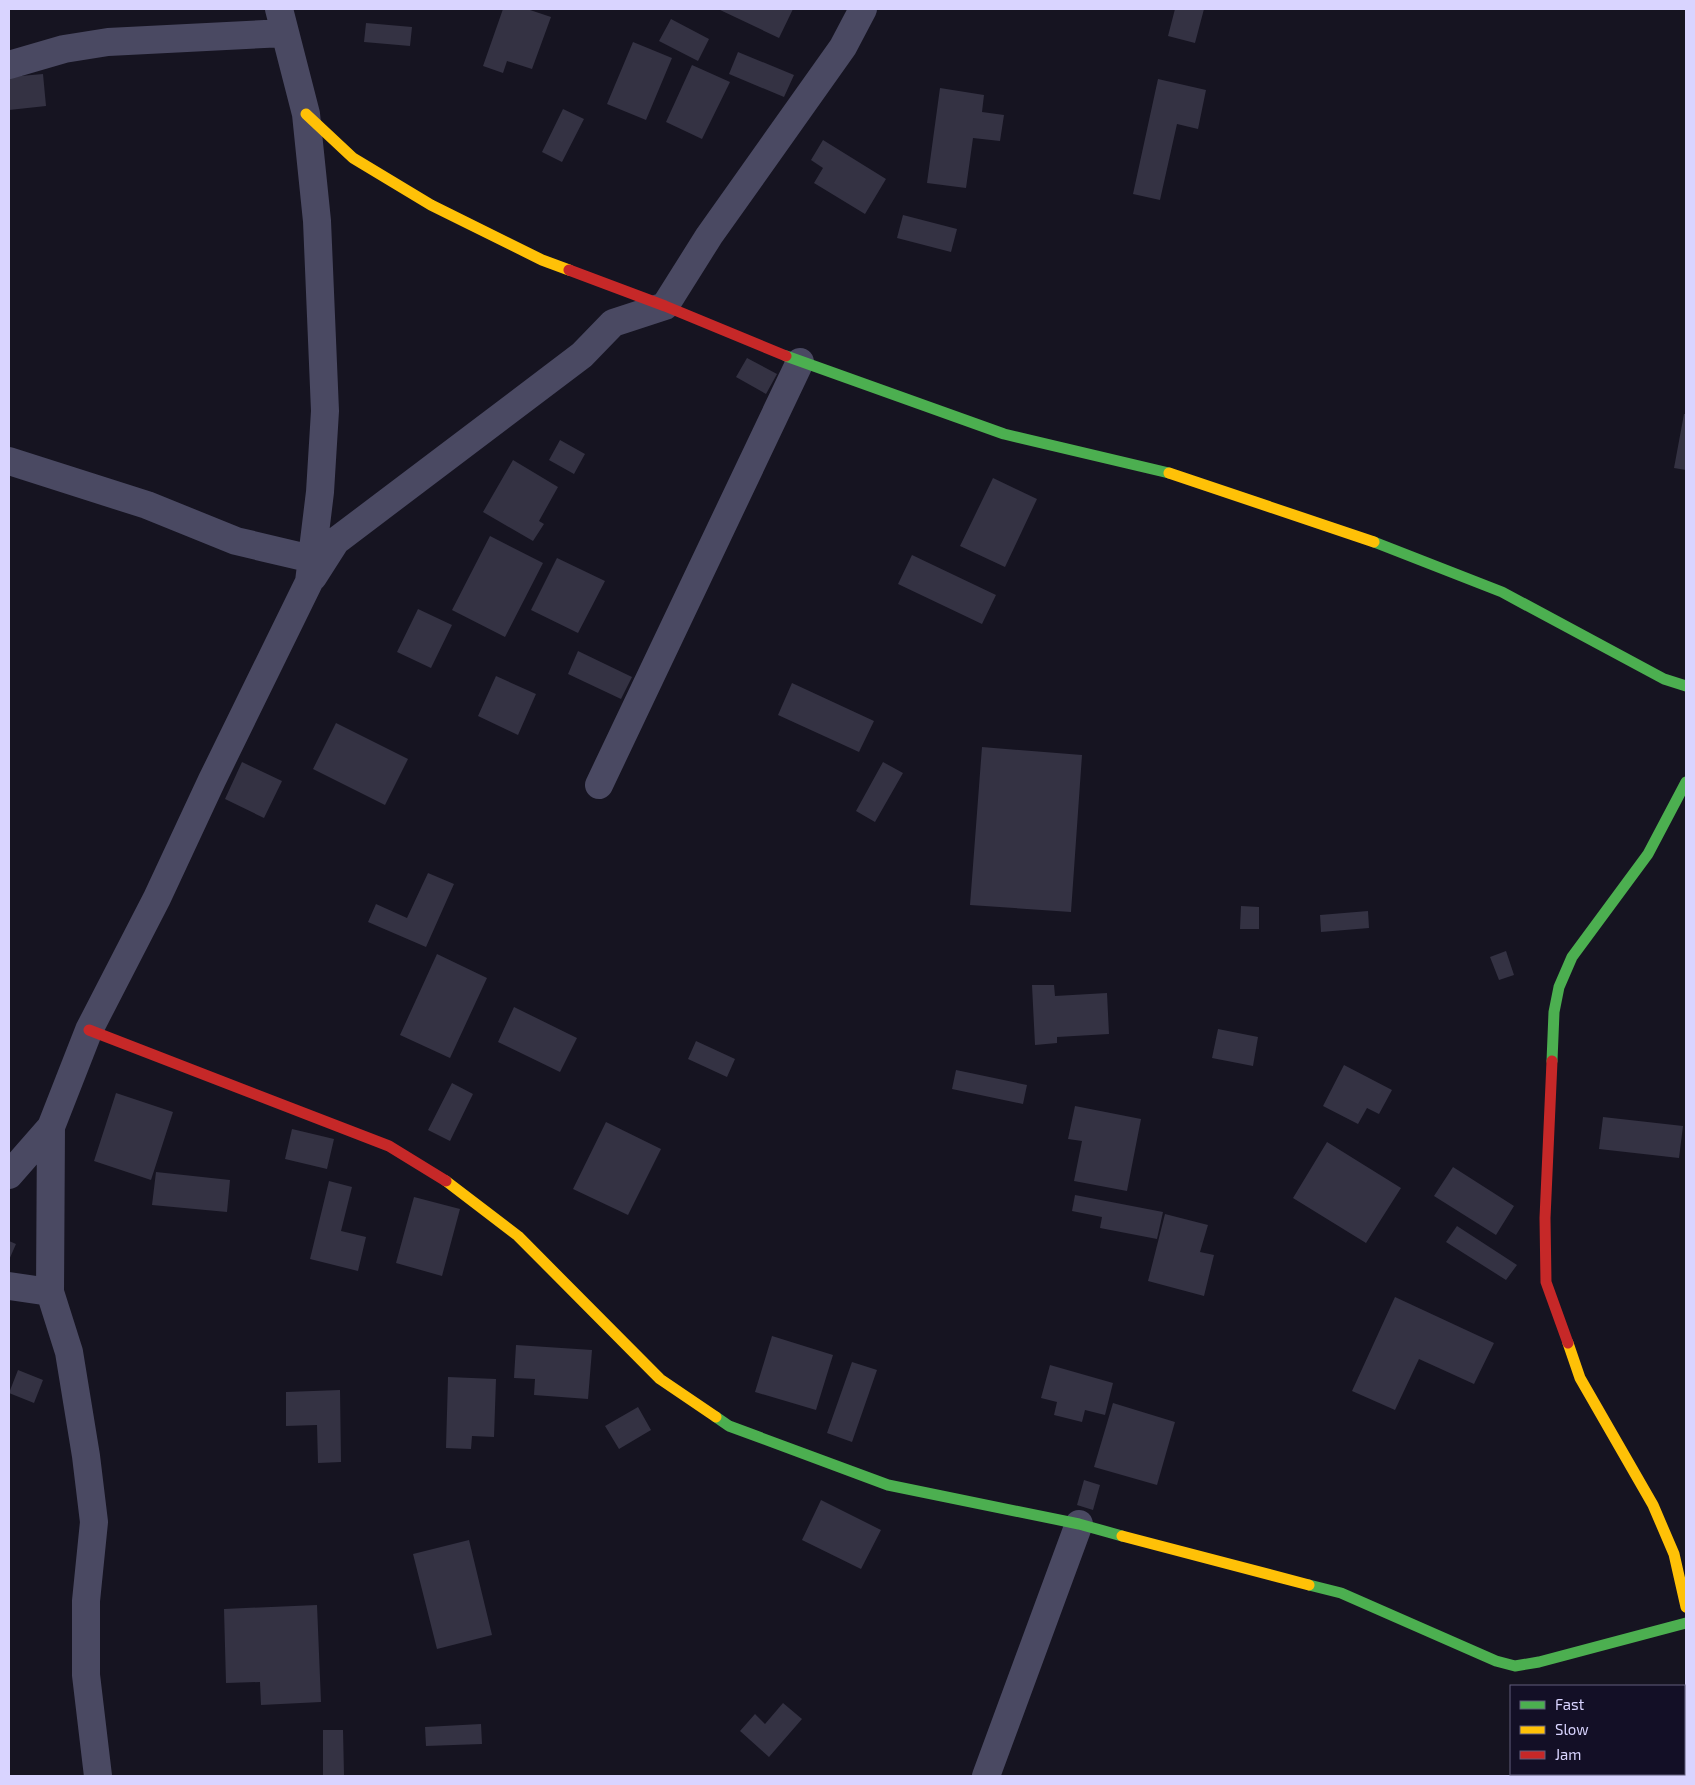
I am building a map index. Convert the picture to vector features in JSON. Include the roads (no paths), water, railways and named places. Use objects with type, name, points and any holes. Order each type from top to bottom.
[{"type":"street","points":[[9,1176],[51,1126],[89,1030],[157,898],[311,571],[336,540],[582,355],[613,323],[664,306],[709,236],[843,48],[863,9]]},
{"type":"street","points":[[9,65],[64,49],[282,21],[306,114],[317,222],[325,411],[320,492],[311,571]]},
{"type":"street","points":[[306,114],[353,158],[431,204],[542,260],[664,306],[800,362],[1004,434],[1153,467],[1406,553],[1502,592],[1675,682],[1686,702]]},
{"type":"street","points":[[599,785],[800,362]]},
{"type":"street","points":[[9,461],[148,505],[311,571]]},
{"type":"street","points":[[1686,782],[1648,854],[1572,957],[1559,986],[1554,1012],[1545,1218],[1546,1282],[1568,1346],[1580,1378],[1653,1505],[1674,1554],[1686,1605]]},
{"type":"street","points":[[89,1030],[389,1146],[453,1185],[518,1236],[660,1379],[729,1426],[888,1485],[1079,1524],[1158,1547],[1341,1593],[1496,1661],[1515,1666],[1539,1662],[1686,1623]]},
{"type":"street","points":[[51,1126],[50,1292],[69,1352],[86,1456],[94,1522],[86,1601],[86,1675],[98,1776]]},
{"type":"street","points":[[9,1286],[50,1292]]},
{"type":"street","points":[[986,1776],[1079,1524]]}]
